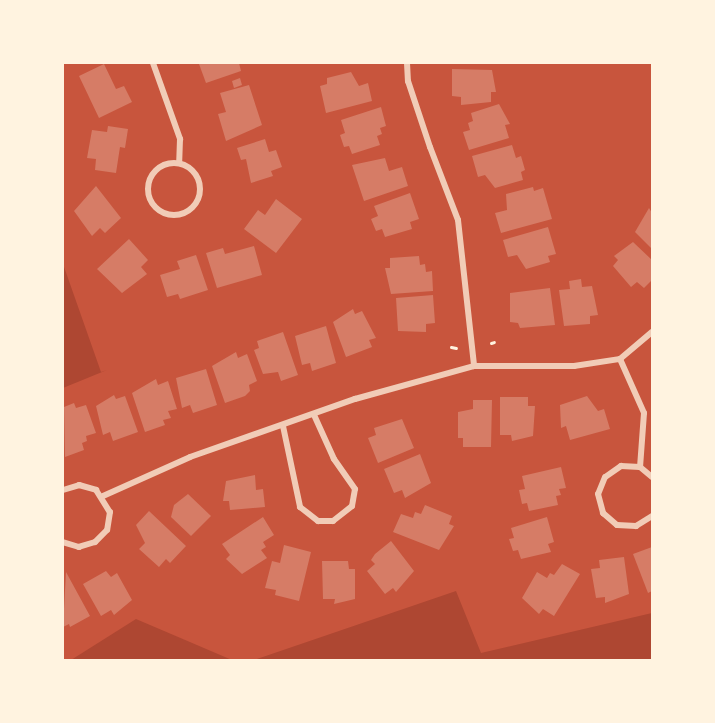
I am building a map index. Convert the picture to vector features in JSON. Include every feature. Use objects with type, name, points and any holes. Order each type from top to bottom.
[{"type":"street","points":[[153,63],[180,139],[179,163]]},
{"type":"street","points":[[406,63],[415,103],[458,220],[474,366]]},
{"type":"street","points":[[179,163],[198,178],[200,194],[192,208],[169,215],[150,200],[148,184],[163,165],[179,163]]},
{"type":"street","points":[[103,496],[190,457],[355,399],[474,366],[574,366],[620,359],[652,332]]},
{"type":"street","points":[[620,359],[644,413],[640,468]]},
{"type":"street","points":[[283,426],[300,507],[318,521],[333,521],[347,513],[354,489],[334,459],[314,414]]},
{"type":"street","points":[[652,477],[640,468],[612,470],[600,485],[599,504],[609,520],[617,525],[636,526],[652,516]]},
{"type":"street","points":[[63,490],[88,487],[103,496],[110,521],[102,537],[87,546],[63,542]]},
{"type":"shaded area","points":[[63,264],[101,372],[107,370],[63,388]]},
{"type":"shaded area","points":[[456,591],[481,653],[652,613],[652,660],[254,660]]},
{"type":"shaded area","points":[[136,619],[232,660],[71,660]]},
{"type":"building","points":[[239,63],[241,71],[206,83],[199,64]]},
{"type":"building","points":[[104,64],[116,89],[124,86],[132,102],[99,118],[79,76]]},
{"type":"building","points":[[452,69],[492,70],[496,92],[491,92],[491,102],[461,105],[461,97],[452,96]]},
{"type":"building","points":[[351,72],[359,86],[368,83],[372,101],[326,113],[320,86],[327,84],[327,78]]},
{"type":"building","points":[[240,78],[242,85],[234,88],[232,81]]},
{"type":"building","points":[[249,85],[262,125],[226,141],[218,114],[226,112],[220,93]]},
{"type":"building","points":[[499,104],[510,124],[505,125],[509,138],[469,150],[463,132],[470,130],[468,123],[473,121],[471,113]]},
{"type":"building","points":[[381,107],[386,126],[380,128],[382,134],[377,136],[380,145],[352,154],[349,146],[344,147],[340,135],[345,133],[341,120]]},
{"type":"building","points":[[108,126],[128,129],[125,148],[120,147],[116,173],[95,170],[96,159],[87,158],[92,130],[107,132]]},
{"type":"building","points":[[265,139],[269,152],[276,150],[282,167],[271,171],[273,176],[251,183],[246,159],[241,160],[237,148]]},
{"type":"building","points":[[512,145],[516,158],[521,156],[525,170],[521,172],[523,180],[495,188],[485,175],[478,177],[472,156]]},
{"type":"building","points":[[385,158],[389,171],[402,167],[408,186],[364,201],[352,165]]},
{"type":"building","points":[[96,186],[121,218],[105,233],[100,228],[92,236],[74,211]]},
{"type":"building","points":[[533,187],[534,191],[543,188],[552,219],[501,233],[495,213],[507,210],[506,194]]},
{"type":"building","points":[[410,193],[419,219],[410,222],[412,229],[385,237],[382,229],[376,231],[371,219],[378,216],[374,206]]},
{"type":"building","points":[[276,199],[302,219],[276,253],[244,229],[258,210],[265,215]]},
{"type":"building","points":[[649,208],[652,213],[652,249],[635,232]]},
{"type":"building","points":[[548,227],[556,254],[548,256],[550,262],[526,269],[517,255],[508,257],[503,240]]},
{"type":"building","points":[[129,239],[148,260],[141,267],[147,274],[122,293],[97,269]]},
{"type":"building","points":[[633,242],[652,260],[652,280],[644,288],[637,282],[631,287],[613,266],[618,260],[614,256]]},
{"type":"building","points":[[254,246],[262,275],[217,288],[206,253],[223,248],[225,254]]},
{"type":"building","points":[[196,255],[208,290],[180,299],[178,294],[167,297],[160,275],[180,269],[177,261]]},
{"type":"building","points":[[419,256],[420,265],[425,264],[426,272],[432,271],[433,291],[391,294],[385,268],[390,268],[390,258]]},
{"type":"building","points":[[581,279],[582,287],[592,286],[598,315],[590,316],[590,324],[564,326],[559,290],[570,289],[569,281]]},
{"type":"building","points":[[550,288],[555,325],[520,328],[518,323],[510,322],[510,293]]},
{"type":"building","points":[[433,295],[435,323],[426,324],[426,332],[398,331],[396,298]]},
{"type":"building","points":[[353,309],[355,314],[362,311],[376,338],[369,340],[372,347],[346,357],[333,322]]},
{"type":"building","points":[[326,326],[336,363],[312,371],[310,363],[302,365],[295,336]]},
{"type":"building","points":[[283,332],[298,375],[281,381],[278,372],[263,374],[254,350],[259,348],[257,341]]},
{"type":"building","points":[[236,352],[238,358],[247,354],[257,381],[249,385],[250,391],[245,396],[225,403],[212,366]]},
{"type":"building","points":[[206,369],[217,405],[193,413],[190,405],[182,408],[176,378]]},
{"type":"building","points":[[156,379],[158,385],[168,381],[177,409],[168,411],[171,418],[163,420],[165,425],[145,432],[132,393]]},
{"type":"building","points":[[114,395],[116,399],[125,396],[138,432],[113,441],[110,432],[103,435],[96,406]]},
{"type":"building","points":[[587,396],[598,411],[604,409],[610,429],[570,440],[566,426],[561,428],[560,405]]},
{"type":"building","points":[[500,397],[528,397],[528,406],[535,406],[533,436],[512,441],[511,435],[500,435]]},
{"type":"building","points":[[473,400],[492,400],[491,447],[463,447],[463,438],[458,438],[458,412],[473,409]]},
{"type":"building","points":[[74,403],[76,408],[86,405],[96,433],[86,436],[87,441],[82,443],[84,450],[65,457],[64,407]]},
{"type":"building","points":[[402,419],[414,448],[378,463],[368,438],[376,435],[374,428]]},
{"type":"building","points":[[420,454],[431,483],[405,498],[402,490],[394,493],[384,469]]},
{"type":"building","points":[[561,467],[566,488],[559,489],[561,495],[556,496],[558,505],[529,511],[527,503],[522,504],[519,490],[525,489],[522,476]]},
{"type":"building","points":[[255,475],[256,490],[263,489],[265,507],[230,510],[229,501],[223,501],[226,481]]},
{"type":"building","points":[[188,494],[211,516],[191,536],[171,517],[174,505]]},
{"type":"building","points":[[425,505],[452,516],[449,524],[454,526],[439,550],[393,532],[401,514],[413,518],[415,512],[421,514]]},
{"type":"building","points":[[149,511],[186,546],[170,563],[166,559],[159,567],[139,549],[145,543],[136,525]]},
{"type":"building","points":[[263,517],[274,535],[263,542],[266,547],[261,550],[267,558],[242,574],[226,559],[230,555],[222,544]]},
{"type":"building","points":[[547,517],[554,542],[548,544],[551,552],[521,559],[518,550],[513,551],[509,539],[514,538],[511,528]]},
{"type":"building","points":[[391,541],[414,571],[396,592],[393,588],[385,594],[367,571],[375,564],[371,560],[375,554]]},
{"type":"building","points":[[284,545],[311,552],[299,601],[275,595],[276,590],[265,588],[272,561],[280,563]]},
{"type":"building","points":[[652,547],[652,591],[648,593],[633,554]]},
{"type":"building","points":[[624,557],[629,594],[605,603],[605,597],[596,598],[591,569],[600,568],[599,560]]},
{"type":"building","points":[[322,561],[348,561],[349,569],[355,569],[355,599],[334,604],[335,599],[323,599]]},
{"type":"building","points":[[562,564],[580,574],[554,616],[543,609],[539,614],[522,598],[537,572],[547,578],[550,573],[554,575]]},
{"type":"building","points":[[106,571],[111,577],[117,573],[132,600],[114,615],[111,610],[101,616],[83,584]]},
{"type":"building","points":[[66,572],[90,616],[70,627],[69,624],[63,627]]}]
